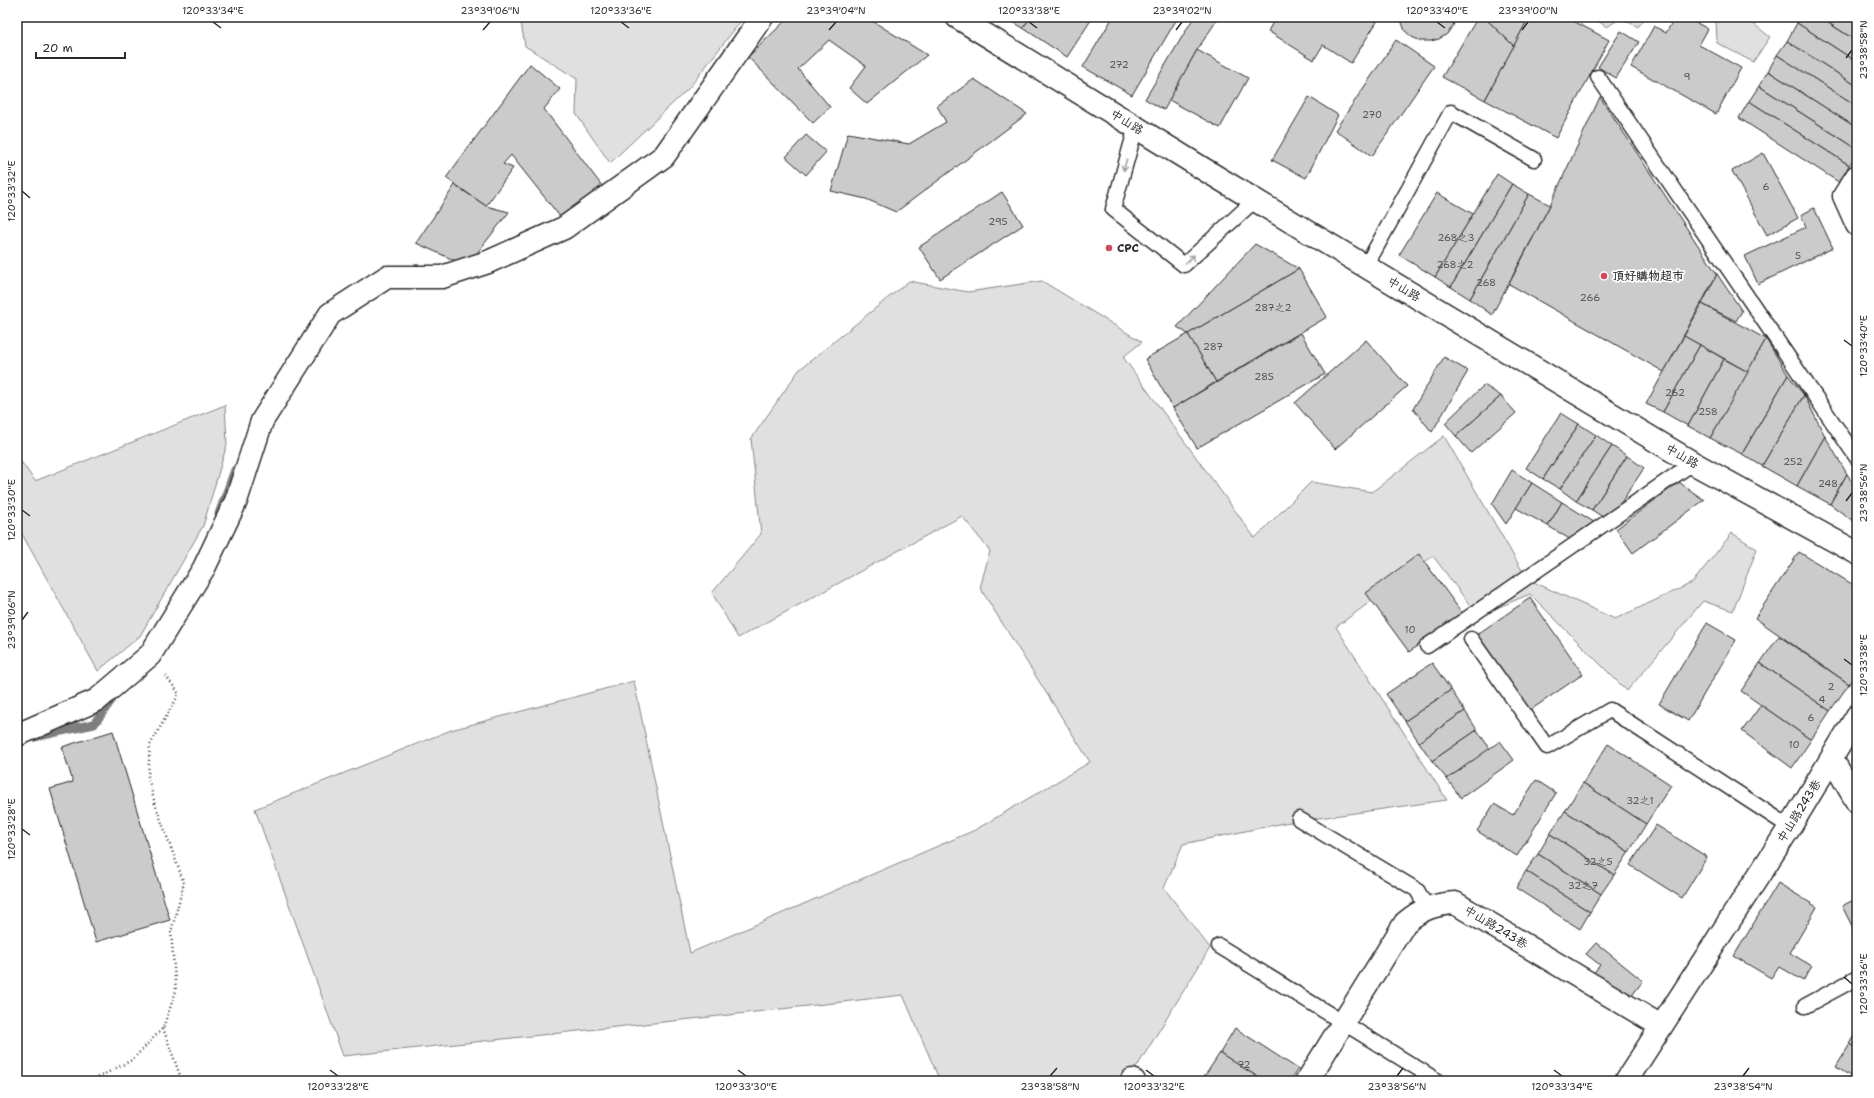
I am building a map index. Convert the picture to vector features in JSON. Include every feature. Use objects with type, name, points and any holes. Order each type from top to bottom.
[{"type":"street","points":[[17,734],[96,700],[150,655],[204,568],[236,501],[262,421],[330,314],[387,277],[442,277],[488,262],[564,228],[664,156],[762,17]]},
{"type":"street","name":"中山路","points":[[957,17],[1255,200],[1693,463],[1857,553]]},
{"type":"street","points":[[1857,176],[1844,196],[1857,224]]},
{"type":"street","name":"中山路243巷","points":[[1626,1081],[1790,827],[1857,716]]},
{"type":"street","points":[[1832,759],[1857,802]]},
{"type":"street","name":"中山路243巷","points":[[1307,1081],[1405,923],[1415,914],[1427,908],[1441,904],[1455,903],[1661,1026]]},
{"type":"lane","points":[[1598,77],[1857,458]]},
{"type":"lane","points":[[1366,266],[1451,112],[1534,159]]},
{"type":"lane","points":[[1136,127],[1113,209],[1184,265],[1255,200]]},
{"type":"lane","points":[[1427,646],[1693,463]]},
{"type":"lane","points":[[1471,639],[1547,747],[1610,710],[1790,827]]},
{"type":"lane","points":[[1299,819],[1417,890],[1427,908]]},
{"type":"lane","points":[[1219,946],[1438,1081]]},
{"type":"lane","points":[[1806,1006],[1857,978]]},
{"type":"path","points":[[91,1081],[132,1060],[163,1028],[176,991],[170,932],[184,883],[155,804],[148,777],[148,770],[150,744],[179,694],[150,655]]},
{"type":"path","points":[[163,1028],[182,1081]]},
{"type":"shaded area","points":[[520,17],[744,17],[689,88],[610,163],[576,114],[577,79],[525,46]]},
{"type":"shaded area","points":[[1592,17],[1646,17],[1638,27],[1621,18],[1607,27]]},
{"type":"shaded area","points":[[1711,17],[1745,17],[1770,37],[1753,62],[1717,43],[1716,20]]},
{"type":"shaded area","points":[[909,281],[968,292],[1042,281],[1142,342],[1123,357],[1255,538],[1311,482],[1372,492],[1444,436],[1527,579],[1615,619],[1692,583],[1732,533],[1757,549],[1733,611],[1703,601],[1627,691],[1530,594],[1478,616],[1433,556],[1336,627],[1447,800],[1284,823],[1183,844],[1164,888],[1210,948],[1128,1081],[940,1081],[903,995],[343,1056],[255,809],[451,730],[634,681],[690,953],[975,830],[1090,762],[980,588],[990,551],[962,516],[738,638],[712,593],[761,534],[751,439],[799,370]]},
{"type":"shaded area","points":[[225,405],[227,444],[203,526],[140,636],[98,671],[17,525],[17,456],[35,481]]},
{"type":"building","points":[[789,17],[866,17],[927,55],[867,104],[849,88],[866,66],[829,40],[798,69],[830,107],[813,123],[748,57]]},
{"type":"building","points":[[1005,17],[1031,17],[1023,28]]},
{"type":"building","points":[[1031,17],[1093,17],[1067,57],[1023,28]]},
{"type":"building","points":[[1113,17],[1178,17],[1132,95],[1083,67]]},
{"type":"building","points":[[1194,17],[1219,17],[1197,50],[1164,110],[1145,99]]},
{"type":"building","points":[[1276,17],[1380,17],[1351,63],[1323,45],[1314,60],[1268,31]]},
{"type":"building","points":[[1400,17],[1456,17],[1453,26],[1447,34],[1439,39],[1421,41],[1412,37],[1405,31]]},
{"type":"building","points":[[1478,17],[1484,17],[1514,46],[1485,100],[1442,77]]},
{"type":"building","points":[[1484,17],[1529,17],[1514,46]]},
{"type":"building","points":[[1529,17],[1566,17],[1609,40],[1556,138],[1485,100]]},
{"type":"building","points":[[1675,17],[1686,17],[1708,29],[1699,45],[1741,68],[1716,114],[1631,67],[1654,26],[1666,33]]},
{"type":"building","points":[[1800,17],[1819,17],[1857,41],[1857,62],[1797,23]]},
{"type":"building","points":[[1819,17],[1850,17],[1857,22],[1857,41]]},
{"type":"building","points":[[1850,17],[1857,17],[1857,22]]},
{"type":"building","points":[[1797,23],[1857,62],[1857,86],[1787,41]]},
{"type":"building","points":[[1621,31],[1639,42],[1616,78],[1598,67]]},
{"type":"building","points":[[1396,40],[1434,66],[1372,156],[1335,130]]},
{"type":"building","points":[[1787,41],[1857,86],[1857,106],[1777,55]]},
{"type":"building","points":[[1197,50],[1248,78],[1220,128],[1169,100]]},
{"type":"building","points":[[1777,55],[1857,106],[1857,128],[1768,71]]},
{"type":"building","points":[[530,64],[560,89],[544,109],[602,186],[561,218],[511,155],[503,164],[513,168],[486,206],[446,178]]},
{"type":"building","points":[[1768,71],[1857,128],[1857,149],[1759,86]]},
{"type":"building","points":[[974,79],[1027,114],[896,212],[866,199],[831,191],[848,133],[909,144],[946,122],[937,106]]},
{"type":"building","points":[[1759,86],[1857,149],[1857,154],[1849,165],[1749,101]]},
{"type":"building","points":[[1309,97],[1338,115],[1306,178],[1272,160]]},
{"type":"building","points":[[1600,97],[1717,274],[1664,372],[1509,284],[1550,205]]},
{"type":"building","points":[[1749,101],[1849,165],[1840,183],[1739,118]]},
{"type":"building","points":[[806,135],[826,152],[806,175],[786,157]]},
{"type":"building","points":[[1763,153],[1798,218],[1767,235],[1732,171]]},
{"type":"building","points":[[1497,174],[1512,184],[1451,287],[1435,277]]},
{"type":"building","points":[[1512,184],[1529,194],[1470,299],[1451,287]]},
{"type":"building","points":[[455,185],[486,206],[509,212],[467,266],[416,243]]},
{"type":"building","points":[[1002,192],[1023,225],[940,279],[919,247]]},
{"type":"building","points":[[1437,193],[1473,214],[1435,277],[1399,255]]},
{"type":"building","points":[[1529,194],[1550,205],[1492,315],[1470,299]]},
{"type":"building","points":[[1814,208],[1833,248],[1758,284],[1745,256],[1806,227],[1801,215]]},
{"type":"building","points":[[1255,244],[1299,269],[1188,334],[1177,327]]},
{"type":"building","points":[[1299,269],[1327,317],[1216,382],[1188,334]]},
{"type":"building","points":[[1717,274],[1742,311],[1736,321],[1702,304]]},
{"type":"building","points":[[1702,304],[1766,339],[1748,372],[1684,336]]},
{"type":"building","points":[[1301,333],[1325,374],[1197,448],[1173,408]]},
{"type":"building","points":[[1188,334],[1216,382],[1173,408],[1145,359]]},
{"type":"building","points":[[1684,336],[1700,345],[1663,412],[1646,404]]},
{"type":"building","points":[[1766,339],[1788,375],[1742,454],[1710,438]]},
{"type":"building","points":[[1366,340],[1407,386],[1335,449],[1295,403]]},
{"type":"building","points":[[1700,345],[1724,359],[1688,426],[1663,412]]},
{"type":"building","points":[[1444,357],[1468,371],[1432,432],[1413,409]]},
{"type":"building","points":[[1724,359],[1748,372],[1710,438],[1688,426]]},
{"type":"building","points":[[1788,375],[1804,395],[1762,466],[1742,454]]},
{"type":"building","points":[[1484,385],[1501,396],[1456,436],[1445,423]]},
{"type":"building","points":[[1804,395],[1825,436],[1797,486],[1762,466]]},
{"type":"building","points":[[1501,396],[1516,413],[1471,453],[1456,436]]},
{"type":"building","points":[[1561,413],[1579,424],[1543,479],[1526,468]]},
{"type":"building","points":[[1579,424],[1596,435],[1560,489],[1543,479]]},
{"type":"building","points":[[1596,435],[1612,446],[1576,501],[1560,489]]},
{"type":"building","points":[[1825,436],[1847,474],[1830,504],[1797,486]]},
{"type":"building","points":[[1612,446],[1627,456],[1592,510],[1576,501]]},
{"type":"building","points":[[1627,456],[1644,468],[1609,521],[1592,510]]},
{"type":"building","points":[[1512,470],[1532,483],[1506,524],[1492,504]]},
{"type":"building","points":[[1847,474],[1857,488],[1857,524],[1830,504]]},
{"type":"building","points":[[1679,482],[1704,500],[1633,553],[1616,529]]},
{"type":"building","points":[[1532,483],[1562,502],[1548,526],[1516,508]]},
{"type":"building","points":[[1562,502],[1597,524],[1583,547],[1548,526]]},
{"type":"building","points":[[1799,552],[1857,587],[1857,671],[1849,684],[1755,618]]},
{"type":"building","points":[[1419,554],[1462,613],[1409,652],[1366,593]]},
{"type":"building","points":[[1530,598],[1583,674],[1529,711],[1476,635]]},
{"type":"building","points":[[1707,623],[1736,640],[1688,721],[1659,704]]},
{"type":"building","points":[[1779,636],[1849,684],[1830,711],[1760,663]]},
{"type":"building","points":[[1432,663],[1451,690],[1405,721],[1386,694]]},
{"type":"building","points":[[1760,663],[1830,711],[1811,740],[1741,691]]},
{"type":"building","points":[[1451,690],[1465,711],[1419,742],[1405,721]]},
{"type":"building","points":[[1761,705],[1811,740],[1792,768],[1742,731]]},
{"type":"building","points":[[1465,711],[1477,730],[1432,761],[1419,742]]},
{"type":"building","points":[[1477,730],[1490,749],[1447,779],[1432,761]]},
{"type":"building","points":[[113,731],[170,920],[96,942],[50,789],[73,782],[62,747]]},
{"type":"building","points":[[1500,741],[1514,760],[1461,798],[1447,779]]},
{"type":"building","points":[[1608,744],[1671,785],[1646,824],[1583,783]]},
{"type":"building","points":[[1536,780],[1556,793],[1517,856],[1477,831],[1494,804],[1513,815]]},
{"type":"building","points":[[1583,783],[1646,824],[1629,852],[1565,811]]},
{"type":"building","points":[[1565,811],[1629,852],[1614,875],[1550,834]]},
{"type":"building","points":[[1656,825],[1707,857],[1682,898],[1630,865]]},
{"type":"building","points":[[1550,834],[1614,875],[1601,894],[1538,854]]},
{"type":"building","points":[[1538,854],[1601,894],[1590,912],[1526,871]]},
{"type":"building","points":[[1526,871],[1590,912],[1580,929],[1516,888]]},
{"type":"building","points":[[1778,883],[1817,907],[1790,953],[1812,966],[1803,981],[1779,966],[1771,978],[1734,956]]},
{"type":"building","points":[[1857,898],[1857,936],[1842,906]]},
{"type":"building","points":[[1596,943],[1643,981],[1627,1002],[1592,975],[1600,965],[1586,954]]},
{"type":"building","points":[[1235,1028],[1298,1069],[1290,1081],[1264,1081],[1220,1053]]},
{"type":"building","points":[[1857,1032],[1857,1048],[1850,1044]]},
{"type":"building","points":[[1850,1044],[1857,1048],[1857,1080],[1836,1067]]},
{"type":"building","points":[[1220,1053],[1264,1081],[1210,1081],[1204,1077]]},
{"type":"building","points":[[1204,1077],[1210,1081],[1201,1081]]},
{"type":"waterway","points":[[219,514],[235,470]]},
{"type":"waterway","points":[[34,737],[94,724],[115,695]]},
{"type":"place","name":"CPC","points":[[1109,248]]},
{"type":"place","name":"頂好購物超市","points":[[1604,276]]}]
